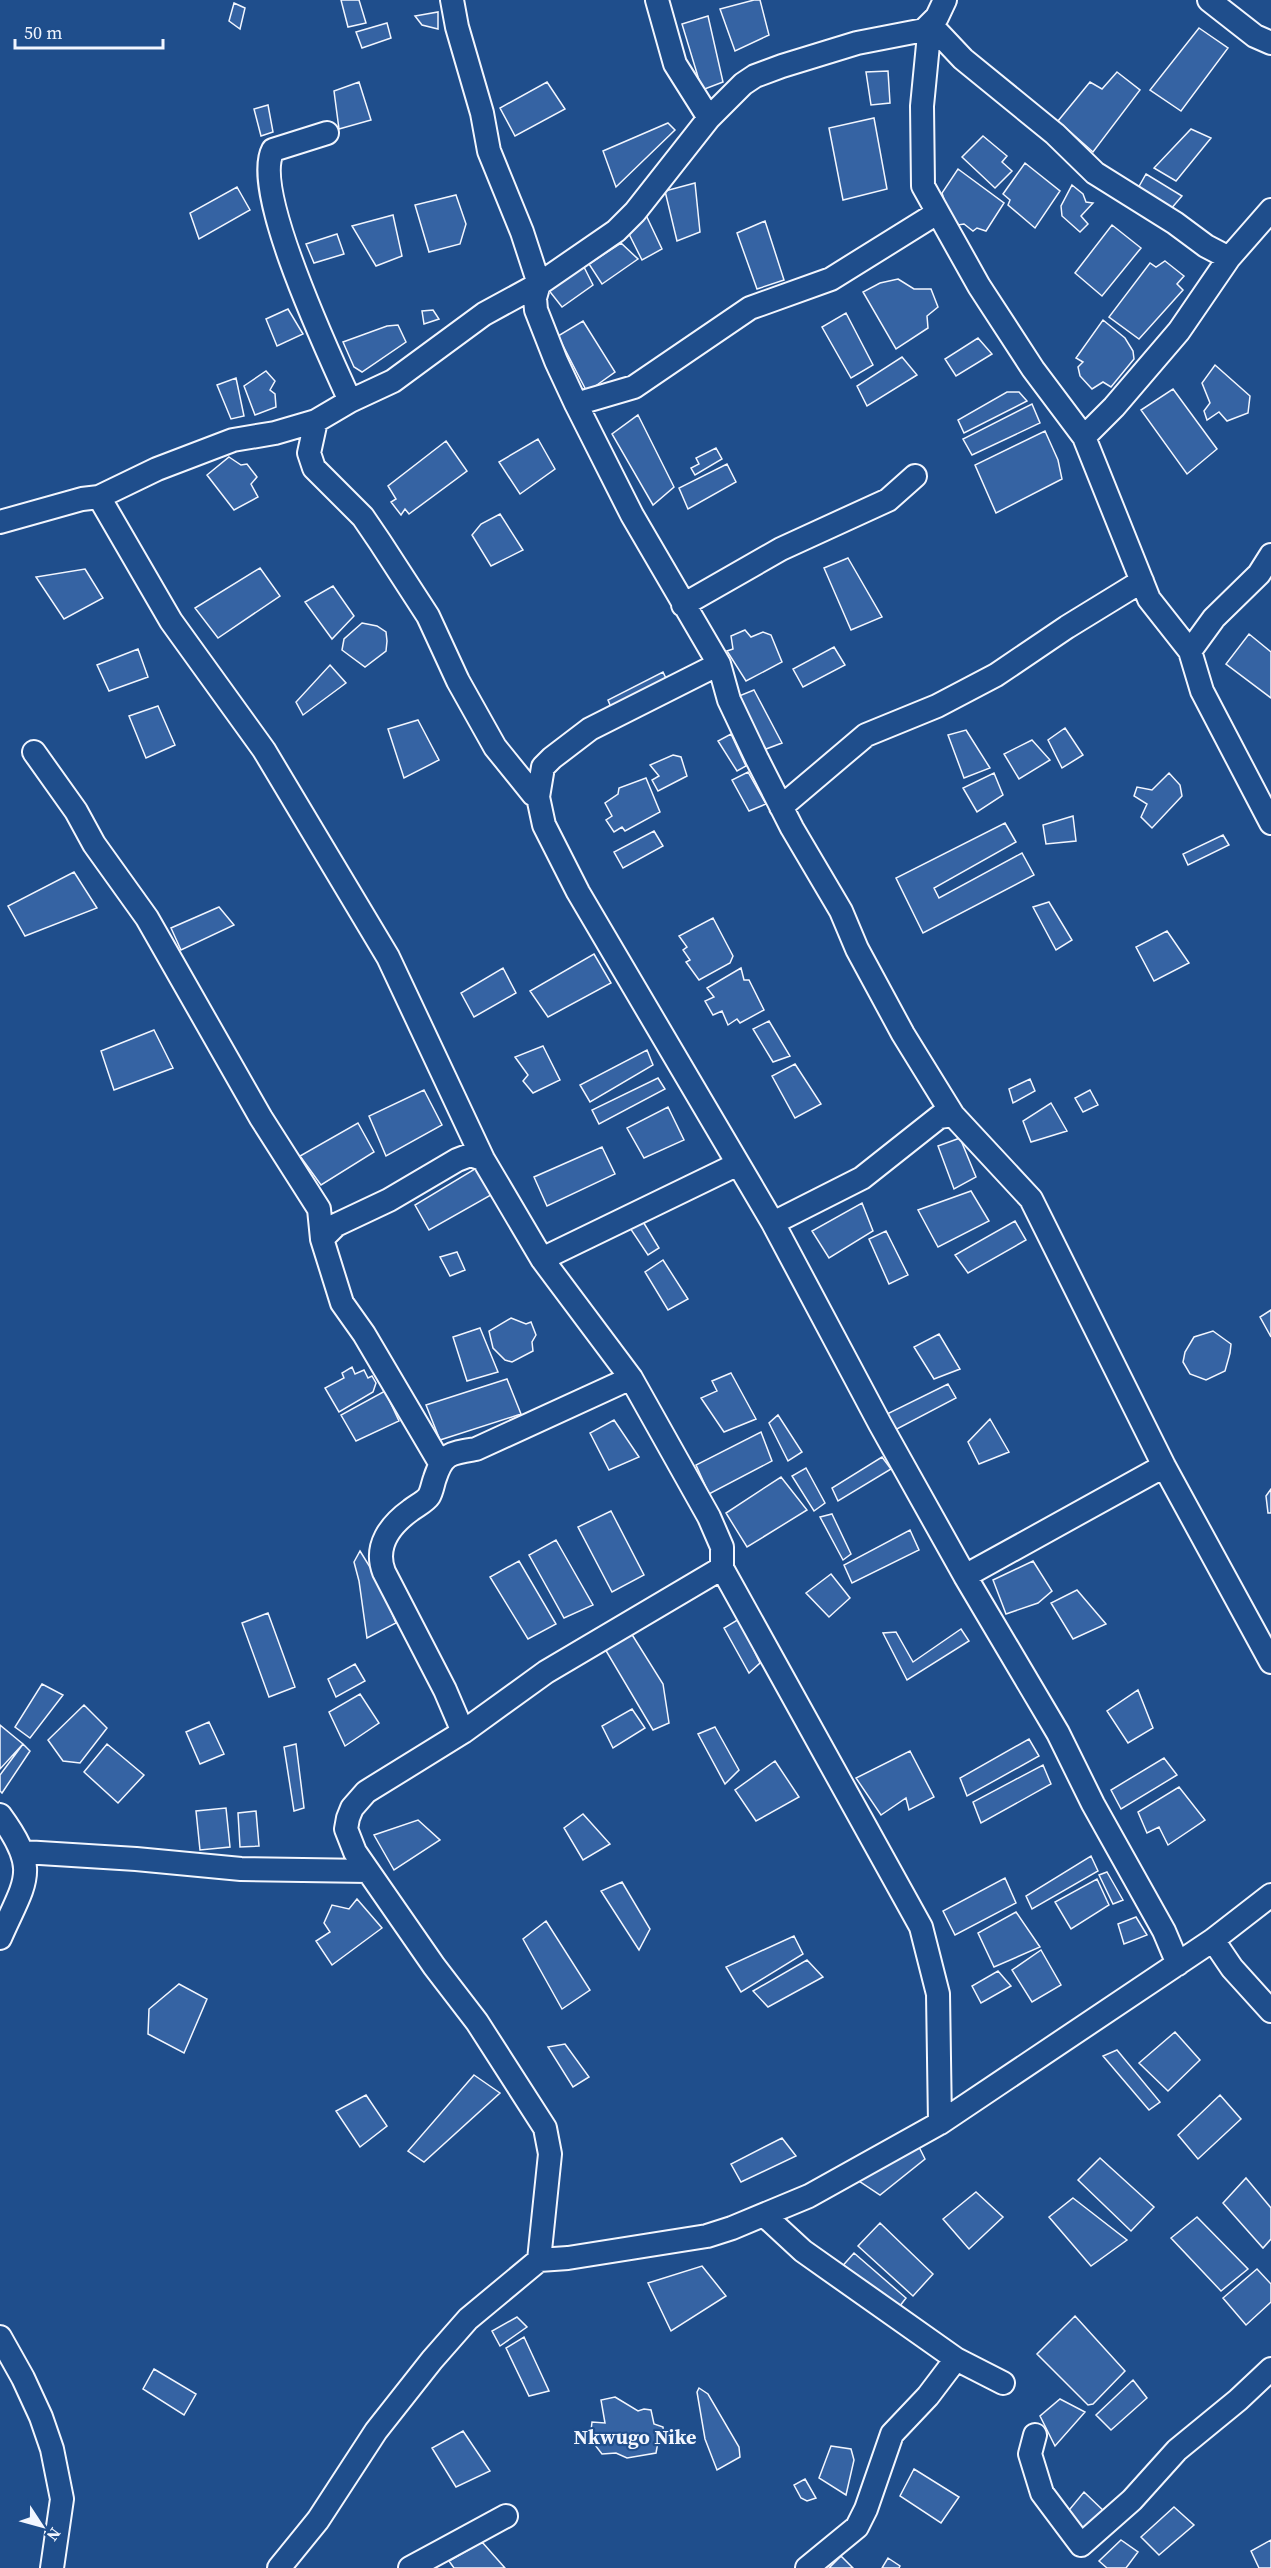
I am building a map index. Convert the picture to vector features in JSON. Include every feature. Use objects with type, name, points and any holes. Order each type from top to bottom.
[{"type":"street","points":[[452,0],[457,27],[482,113],[489,151],[522,232],[538,284],[535,298],[536,310],[576,404],[632,515],[719,664],[729,700],[782,807],[841,911],[857,949],[903,1034],[953,1115],[1031,1199],[1164,1466],[1271,1662]]},
{"type":"street","points":[[657,0],[675,64],[710,118]]},
{"type":"street","points":[[0,522],[82,499],[99,497],[157,469],[233,440],[274,433],[316,421],[350,401],[393,381],[484,314],[538,284],[616,231],[635,212],[710,118],[743,84],[755,76],[857,43],[924,30],[937,17],[945,0]]},
{"type":"street","points":[[1209,0],[1255,36],[1271,43]]},
{"type":"street","points":[[930,24],[922,106],[923,186],[979,286],[1033,369],[1084,437],[1149,598],[1190,651],[1202,691],[1271,823]]},
{"type":"street","points":[[930,24],[963,59],[1055,134],[1095,173],[1175,223],[1206,246],[1229,258]]},
{"type":"street","points":[[327,133],[273,150],[269,172],[284,239],[303,294],[350,401]]},
{"type":"street","points":[[1084,437],[1114,407],[1179,331],[1229,258],[1271,210]]},
{"type":"street","points":[[576,404],[634,387],[750,308],[831,279],[937,213]]},
{"type":"street","points":[[316,421],[309,453],[314,468],[363,517],[428,616],[458,681],[495,747],[532,794],[538,797]]},
{"type":"street","points":[[683,605],[781,549],[888,500],[915,476]]},
{"type":"street","points":[[99,497],[171,621],[264,750],[388,957],[483,1159],[543,1259],[631,1378],[709,1517],[722,1547],[722,1568],[921,1927],[938,1994],[940,2122]]},
{"type":"street","points":[[1190,651],[1215,618],[1259,574],[1271,555]]},
{"type":"street","points":[[782,807],[866,735],[937,706],[996,675],[1067,627],[1142,581]]},
{"type":"street","points":[[719,664],[590,729],[568,743],[543,767],[538,797],[544,825],[578,892],[773,1223],[964,1576],[1058,1734],[1108,1832],[1164,1931],[1178,1964]]},
{"type":"street","points":[[34,752],[147,918],[261,1118],[319,1209],[322,1239],[342,1303],[364,1334],[440,1463]]},
{"type":"street","points":[[773,1223],[862,1178],[939,1117],[953,1115]]},
{"type":"street","points":[[322,1239],[336,1225],[389,1200],[449,1164],[470,1155],[483,1159]]},
{"type":"street","points":[[543,1259],[738,1164]]},
{"type":"street","points":[[463,1732],[446,1690],[384,1572],[379,1555],[385,1537],[405,1514],[429,1497],[440,1463],[450,1453],[476,1449],[631,1378]]},
{"type":"street","points":[[964,1576],[1164,1466]]},
{"type":"street","points":[[539,2260],[550,2154],[545,2128],[477,2022],[434,1966],[355,1852],[346,1829],[352,1808],[366,1792],[463,1732],[546,1672],[722,1568]]},
{"type":"street","points":[[0,1815],[24,1852],[26,1869],[23,1890],[0,1938]]},
{"type":"street","points":[[24,1852],[241,1869],[368,1871]]},
{"type":"street","points":[[279,2568],[318,2520],[376,2431],[432,2360],[468,2319],[539,2260],[567,2258],[707,2236],[764,2215],[850,2175],[940,2122],[1178,1964],[1271,1895]]},
{"type":"street","points":[[1213,1940],[1232,1968],[1271,2011]]},
{"type":"street","points":[[764,2215],[802,2251],[956,2360],[1003,2383]]},
{"type":"street","points":[[0,2337],[28,2388],[52,2449],[62,2499],[52,2568]]},
{"type":"street","points":[[807,2568],[858,2527],[892,2433],[928,2396],[956,2360]]},
{"type":"street","points":[[1035,2435],[1030,2454],[1042,2493],[1081,2545],[1132,2500],[1177,2450],[1238,2400],[1271,2369]]},
{"type":"street","points":[[414,2567],[506,2516]]},
{"type":"building","points":[[341,0],[359,0],[366,23],[348,27]]},
{"type":"building","points":[[760,0],[769,35],[735,51],[720,9]]},
{"type":"building","points":[[234,3],[245,8],[240,29],[229,21]]},
{"type":"building","points":[[438,12],[438,29],[422,25],[415,16]]},
{"type":"building","points":[[708,16],[723,82],[702,90],[682,24]]},
{"type":"building","points":[[387,23],[391,38],[362,48],[356,32]]},
{"type":"building","points":[[1199,28],[1228,48],[1181,111],[1150,90]]},
{"type":"building","points":[[888,71],[890,103],[871,105],[866,72]]},
{"type":"building","points":[[1117,72],[1140,90],[1093,152],[1058,121],[1090,82],[1102,89]]},
{"type":"building","points":[[359,82],[371,120],[339,129],[334,91]]},
{"type":"building","points":[[547,82],[565,109],[515,136],[500,108]]},
{"type":"building","points":[[268,105],[273,132],[261,136],[254,109]]},
{"type":"building","points":[[874,118],[887,189],[843,200],[829,128]]},
{"type":"building","points":[[668,123],[675,130],[616,187],[603,151]]},
{"type":"building","points":[[1191,129],[1211,138],[1176,181],[1154,168]]},
{"type":"building","points":[[983,136],[1007,156],[1002,162],[1012,171],[995,188],[962,157]]},
{"type":"building","points":[[1025,163],[1060,191],[1035,228],[1008,205],[1010,200],[1003,194]]},
{"type":"building","points":[[958,169],[1004,203],[986,231],[977,228],[973,231],[964,224],[958,225],[947,209],[942,193]]},
{"type":"building","points":[[1146,174],[1182,196],[1170,210],[1137,190]]},
{"type":"building","points":[[695,183],[700,232],[677,241],[665,191]]},
{"type":"building","points":[[1072,185],[1083,194],[1086,202],[1093,203],[1081,216],[1088,224],[1080,232],[1062,216],[1061,206]]},
{"type":"building","points":[[237,187],[250,210],[199,239],[190,213]]},
{"type":"building","points":[[456,195],[466,224],[460,244],[429,252],[415,205]]},
{"type":"building","points":[[645,213],[662,249],[642,260],[626,228]]},
{"type":"building","points":[[393,215],[402,256],[376,266],[352,226]]},
{"type":"building","points":[[765,221],[784,280],[757,289],[737,233]]},
{"type":"building","points":[[1112,225],[1141,248],[1102,296],[1075,273]]},
{"type":"building","points":[[337,234],[344,254],[314,263],[306,244]]},
{"type":"building","points":[[621,243],[638,259],[602,284],[589,264]]},
{"type":"building","points":[[1165,261],[1184,276],[1177,284],[1183,290],[1139,339],[1109,317],[1150,263],[1156,267]]},
{"type":"building","points":[[582,263],[593,285],[562,307],[547,288]]},
{"type":"building","points":[[898,279],[914,289],[931,289],[938,307],[927,316],[928,328],[896,349],[863,292],[880,283]]},
{"type":"building","points":[[288,309],[303,334],[277,346],[266,319]]},
{"type":"building","points":[[433,310],[439,319],[424,324],[422,311]]},
{"type":"building","points":[[846,313],[873,365],[851,378],[822,327]]},
{"type":"building","points":[[1103,320],[1125,338],[1133,351],[1134,359],[1111,387],[1103,382],[1092,389],[1080,376],[1078,367],[1083,362],[1076,358]]},
{"type":"building","points":[[583,321],[615,372],[587,392],[558,336]]},
{"type":"building","points":[[398,325],[406,342],[362,372],[354,367],[343,342],[387,326]]},
{"type":"building","points":[[978,338],[992,354],[956,376],[945,359]]},
{"type":"building","points":[[902,357],[917,375],[867,406],[857,386]]},
{"type":"building","points":[[1215,365],[1250,396],[1248,413],[1227,421],[1219,412],[1207,420],[1204,411],[1210,403],[1202,383]]},
{"type":"building","points":[[266,371],[275,381],[270,390],[275,394],[276,407],[255,415],[244,386]]},
{"type":"building","points":[[236,378],[244,416],[231,419],[217,385]]},
{"type":"building","points":[[1173,389],[1217,449],[1187,474],[1141,410]]},
{"type":"building","points":[[1007,392],[1019,392],[1027,401],[964,433],[958,420]]},
{"type":"building","points":[[1032,404],[1040,423],[972,455],[963,439]]},
{"type":"building","points":[[638,415],[674,487],[653,505],[612,434]]},
{"type":"building","points":[[1045,431],[1058,460],[1062,479],[996,513],[975,465]]},
{"type":"building","points":[[538,439],[555,469],[520,494],[499,462]]},
{"type":"building","points":[[446,441],[467,471],[409,514],[405,509],[401,515],[391,502],[396,499],[388,486]]},
{"type":"building","points":[[716,448],[722,459],[695,475],[691,468],[699,464],[696,458]]},
{"type":"building","points":[[229,457],[241,465],[247,464],[257,477],[251,484],[258,497],[234,510],[207,475]]},
{"type":"building","points":[[727,464],[736,482],[688,509],[679,488]]},
{"type":"building","points":[[500,514],[523,550],[491,566],[472,535],[481,524]]},
{"type":"building","points":[[848,558],[882,617],[851,630],[824,568]]},
{"type":"building","points":[[260,568],[280,596],[218,638],[195,608]]},
{"type":"building","points":[[85,569],[103,598],[64,619],[36,577]]},
{"type":"building","points":[[333,586],[354,616],[332,639],[305,602]]},
{"type":"building","points":[[362,623],[377,626],[386,632],[387,641],[386,651],[365,667],[342,650],[344,639]]},
{"type":"building","points":[[745,630],[751,637],[763,632],[771,635],[782,662],[746,681],[727,651],[733,649],[731,636]]},
{"type":"building","points":[[1249,634],[1271,652],[1271,698],[1226,664]]},
{"type":"building","points":[[834,647],[845,665],[803,687],[793,669]]},
{"type":"building","points":[[138,649],[148,677],[109,691],[97,665]]},
{"type":"building","points":[[330,665],[346,683],[303,715],[296,702]]},
{"type":"building","points":[[663,672],[671,689],[615,717],[608,700]]},
{"type":"building","points":[[754,690],[782,743],[766,749],[729,700]]},
{"type":"building","points":[[158,706],[175,745],[146,758],[129,716]]},
{"type":"building","points":[[418,720],[439,760],[404,778],[388,729]]},
{"type":"building","points":[[1065,728],[1083,755],[1062,768],[1048,740]]},
{"type":"building","points":[[966,730],[990,768],[964,778],[948,735]]},
{"type":"building","points":[[731,734],[746,766],[737,771],[718,741]]},
{"type":"building","points":[[1032,740],[1050,760],[1019,779],[1004,754]]},
{"type":"building","points":[[673,755],[681,757],[687,776],[658,791],[652,780],[659,776],[650,765]]},
{"type":"building","points":[[748,772],[766,804],[749,811],[732,780]]},
{"type":"building","points":[[994,773],[1003,795],[977,812],[963,788]]},
{"type":"building","points":[[1169,773],[1180,785],[1182,796],[1152,828],[1141,817],[1147,804],[1134,796],[1137,787],[1152,790]]},
{"type":"building","points":[[646,778],[660,812],[625,831],[622,827],[614,832],[606,820],[612,816],[605,803],[618,794],[619,788]]},
{"type":"building","points":[[1073,816],[1076,841],[1046,844],[1043,825]]},
{"type":"building","points":[[1005,823],[1016,842],[934,888],[939,898],[1022,853],[1034,875],[923,933],[896,878]]},
{"type":"building","points":[[654,831],[663,846],[623,868],[614,852]]},
{"type":"building","points":[[1223,835],[1229,845],[1188,865],[1183,854]]},
{"type":"building","points":[[74,872],[97,908],[25,936],[8,906]]},
{"type":"building","points":[[1049,902],[1072,940],[1056,950],[1033,907]]},
{"type":"building","points":[[219,907],[234,925],[181,950],[171,928]]},
{"type":"building","points":[[713,918],[733,956],[730,963],[699,980],[686,962],[690,960],[683,950],[687,947],[679,936]]},
{"type":"building","points":[[1167,931],[1189,963],[1154,981],[1136,947]]},
{"type":"building","points":[[594,954],[611,983],[548,1017],[530,991]]},
{"type":"building","points":[[503,968],[516,993],[474,1017],[461,993]]},
{"type":"building","points":[[741,968],[744,980],[749,980],[764,1010],[740,1023],[737,1019],[728,1025],[722,1011],[713,1015],[705,1001],[714,997],[707,988]]},
{"type":"building","points":[[769,1021],[790,1056],[773,1062],[753,1029]]},
{"type":"building","points":[[154,1030],[173,1068],[114,1090],[101,1051]]},
{"type":"building","points":[[543,1046],[560,1080],[533,1093],[523,1081],[528,1075],[515,1057]]},
{"type":"building","points":[[647,1050],[653,1065],[590,1102],[580,1085]]},
{"type":"building","points":[[795,1064],[821,1104],[795,1118],[772,1076]]},
{"type":"building","points":[[658,1078],[665,1089],[599,1124],[592,1110]]},
{"type":"building","points":[[1030,1079],[1035,1091],[1013,1103],[1009,1089]]},
{"type":"building","points":[[424,1090],[442,1125],[386,1156],[369,1116]]},
{"type":"building","points":[[1090,1090],[1098,1105],[1083,1112],[1075,1098]]},
{"type":"building","points":[[1051,1103],[1067,1131],[1031,1142],[1023,1121]]},
{"type":"building","points":[[668,1107],[684,1140],[644,1158],[627,1128]]},
{"type":"building","points":[[358,1123],[374,1152],[321,1185],[300,1156]]},
{"type":"building","points":[[960,1138],[976,1177],[954,1189],[938,1146]]},
{"type":"building","points":[[602,1147],[615,1174],[547,1206],[534,1177]]},
{"type":"building","points":[[478,1167],[491,1195],[429,1230],[415,1205]]},
{"type":"building","points":[[971,1191],[989,1221],[938,1247],[918,1210]]},
{"type":"building","points":[[862,1203],[873,1231],[829,1258],[812,1231]]},
{"type":"building","points":[[642,1220],[659,1248],[648,1255],[628,1225]]},
{"type":"building","points":[[1015,1221],[1026,1240],[968,1273],[955,1255]]},
{"type":"building","points":[[886,1231],[908,1275],[889,1284],[869,1239]]},
{"type":"building","points":[[457,1252],[465,1270],[450,1276],[440,1257]]},
{"type":"building","points":[[663,1260],[688,1299],[668,1310],[645,1272]]},
{"type":"building","points":[[1271,1310],[1271,1337],[1260,1317]]},
{"type":"building","points":[[511,1318],[526,1324],[531,1322],[536,1335],[532,1342],[533,1351],[512,1362],[505,1360],[493,1348],[489,1331]]},
{"type":"building","points":[[480,1328],[498,1372],[467,1381],[453,1337]]},
{"type":"building","points":[[1213,1331],[1231,1344],[1230,1353],[1225,1371],[1206,1380],[1190,1374],[1183,1362],[1185,1352],[1194,1337]]},
{"type":"building","points":[[939,1334],[960,1369],[934,1379],[914,1347]]},
{"type":"building","points":[[352,1367],[355,1374],[364,1370],[368,1378],[372,1376],[376,1383],[373,1392],[339,1412],[325,1388],[344,1378],[342,1373]]},
{"type":"building","points":[[731,1373],[756,1419],[724,1432],[701,1398],[717,1391],[712,1381]]},
{"type":"building","points":[[507,1379],[521,1414],[440,1440],[426,1405]]},
{"type":"building","points":[[948,1384],[956,1398],[895,1430],[887,1414]]},
{"type":"building","points":[[385,1391],[399,1421],[356,1441],[341,1415]]},
{"type":"building","points":[[778,1415],[802,1452],[788,1461],[769,1423]]},
{"type":"building","points":[[990,1419],[1009,1452],[979,1464],[968,1442]]},
{"type":"building","points":[[614,1420],[639,1457],[609,1470],[590,1433]]},
{"type":"building","points":[[761,1432],[772,1461],[709,1494],[696,1465]]},
{"type":"building","points":[[882,1457],[891,1469],[838,1501],[832,1488]]},
{"type":"building","points":[[806,1468],[825,1503],[814,1511],[792,1476]]},
{"type":"building","points":[[781,1477],[807,1510],[747,1547],[726,1513]]},
{"type":"building","points":[[1271,1489],[1271,1513],[1268,1513],[1266,1496]]},
{"type":"building","points":[[611,1511],[644,1575],[612,1592],[578,1527]]},
{"type":"building","points":[[832,1514],[851,1554],[843,1560],[820,1517]]},
{"type":"building","points":[[910,1530],[919,1550],[852,1583],[844,1565]]},
{"type":"building","points":[[556,1540],[593,1605],[564,1618],[529,1555]]},
{"type":"building","points":[[360,1551],[378,1580],[396,1623],[367,1638],[354,1562]]},
{"type":"building","points":[[519,1561],[556,1624],[528,1639],[490,1577]]},
{"type":"building","points":[[1033,1561],[1052,1591],[1038,1603],[1006,1614],[993,1580]]},
{"type":"building","points":[[831,1574],[850,1598],[829,1617],[806,1593]]},
{"type":"building","points":[[1077,1590],[1106,1624],[1073,1639],[1051,1603]]},
{"type":"building","points":[[268,1613],[295,1687],[269,1697],[242,1623]]},
{"type":"building","points":[[739,1619],[760,1663],[749,1673],[724,1628]]},
{"type":"building","points":[[961,1629],[969,1641],[907,1680],[883,1633],[896,1632],[913,1662]]},
{"type":"building","points":[[631,1633],[663,1684],[669,1723],[653,1730],[605,1649]]},
{"type":"building","points":[[355,1664],[365,1681],[336,1697],[328,1679]]},
{"type":"building","points":[[42,1684],[63,1695],[30,1738],[15,1727]]},
{"type":"building","points":[[1138,1690],[1153,1728],[1128,1743],[1107,1711]]},
{"type":"building","points":[[360,1694],[379,1723],[345,1746],[329,1712]]},
{"type":"building","points":[[84,1705],[107,1728],[80,1763],[63,1761],[48,1740]]},
{"type":"building","points":[[632,1709],[645,1728],[613,1748],[602,1726]]},
{"type":"building","points":[[209,1722],[224,1754],[200,1764],[186,1732]]},
{"type":"building","points":[[0,1725],[23,1744],[0,1769]]},
{"type":"building","points":[[715,1727],[739,1770],[725,1784],[698,1734]]},
{"type":"building","points":[[1029,1739],[1039,1756],[967,1796],[960,1778]]},
{"type":"building","points":[[23,1744],[30,1751],[2,1793],[0,1775]]},
{"type":"building","points":[[107,1744],[144,1775],[118,1803],[84,1772]]},
{"type":"building","points":[[296,1744],[304,1808],[294,1811],[284,1747]]},
{"type":"building","points":[[910,1751],[934,1797],[909,1810],[906,1798],[881,1815],[856,1778]]},
{"type":"building","points":[[1164,1758],[1177,1775],[1121,1809],[1111,1790]]},
{"type":"building","points":[[775,1761],[799,1797],[756,1821],[735,1790]]},
{"type":"building","points":[[1043,1765],[1051,1784],[981,1823],[973,1802]]},
{"type":"building","points":[[1179,1787],[1205,1820],[1168,1845],[1159,1827],[1147,1833],[1138,1812]]},
{"type":"building","points":[[226,1808],[230,1847],[200,1850],[196,1811]]},
{"type":"building","points":[[256,1811],[259,1846],[240,1847],[238,1813]]},
{"type":"building","points":[[583,1814],[610,1844],[583,1860],[564,1828]]},
{"type":"building","points":[[418,1820],[440,1840],[394,1870],[374,1835]]},
{"type":"building","points":[[1091,1856],[1098,1871],[1032,1909],[1026,1896]]},
{"type":"building","points":[[1107,1872],[1123,1900],[1113,1904],[1099,1875]]},
{"type":"building","points":[[1005,1878],[1016,1903],[955,1935],[943,1911]]},
{"type":"building","points":[[1097,1879],[1109,1905],[1071,1929],[1055,1902]]},
{"type":"building","points":[[622,1882],[650,1929],[639,1950],[601,1891]]},
{"type":"building","points":[[357,1899],[382,1928],[332,1965],[316,1941],[330,1932],[324,1923],[332,1905],[349,1909]]},
{"type":"building","points":[[1016,1912],[1040,1947],[994,1967],[978,1933]]},
{"type":"building","points":[[1136,1917],[1147,1935],[1124,1944],[1118,1924]]},
{"type":"building","points":[[546,1921],[590,1990],[562,2009],[523,1939]]},
{"type":"building","points":[[794,1936],[803,1954],[741,1992],[726,1967]]},
{"type":"building","points":[[1041,1950],[1061,1985],[1032,2002],[1012,1970]]},
{"type":"building","points":[[807,1960],[823,1977],[768,2007],[753,1991]]},
{"type":"building","points":[[998,1971],[1011,1986],[981,2003],[972,1986]]},
{"type":"building","points":[[179,1984],[207,1999],[184,2053],[148,2034],[149,2009]]},
{"type":"building","points":[[1175,2032],[1200,2060],[1168,2091],[1139,2063]]},
{"type":"building","points":[[565,2044],[589,2077],[573,2087],[548,2047]]},
{"type":"building","points":[[1117,2050],[1160,2102],[1149,2110],[1103,2056]]},
{"type":"building","points":[[474,2075],[500,2093],[424,2162],[408,2151]]},
{"type":"building","points":[[366,2095],[387,2126],[360,2147],[336,2111]]},
{"type":"building","points":[[1220,2095],[1241,2119],[1198,2159],[1178,2135]]},
{"type":"building","points":[[782,2138],[796,2156],[741,2182],[731,2164]]},
{"type":"building","points":[[917,2143],[925,2159],[880,2195],[850,2175]]},
{"type":"building","points":[[1100,2158],[1154,2207],[1131,2231],[1078,2180]]},
{"type":"building","points":[[1246,2178],[1271,2208],[1271,2239],[1263,2248],[1223,2203]]},
{"type":"building","points":[[976,2192],[1003,2217],[969,2249],[943,2219]]},
{"type":"building","points":[[1073,2198],[1127,2240],[1091,2266],[1049,2217]]},
{"type":"building","points":[[1197,2217],[1248,2269],[1221,2291],[1171,2238]]},
{"type":"building","points":[[880,2223],[933,2274],[913,2296],[858,2246]]},
{"type":"building","points":[[854,2253],[906,2298],[893,2315],[839,2270]]},
{"type":"building","points":[[702,2266],[726,2296],[671,2331],[648,2283]]},
{"type":"building","points":[[1257,2269],[1271,2284],[1271,2302],[1246,2325],[1223,2298]]},
{"type":"building","points":[[1075,2316],[1125,2371],[1093,2404],[1088,2405],[1037,2354]]},
{"type":"building","points":[[517,2317],[527,2327],[500,2346],[492,2331]]},
{"type":"building","points":[[524,2337],[549,2391],[529,2396],[506,2348]]},
{"type":"building","points":[[154,2369],[196,2394],[184,2415],[143,2389]]},
{"type":"building","points":[[1133,2380],[1147,2398],[1111,2430],[1096,2415]]},
{"type":"building","points":[[699,2388],[708,2394],[739,2447],[740,2457],[717,2470],[705,2439],[697,2392]]},
{"type":"building","points":[[615,2397],[638,2411],[651,2410],[654,2424],[663,2427],[664,2437],[658,2442],[656,2453],[627,2458],[616,2453],[602,2454],[595,2445],[598,2439],[591,2431],[592,2422],[605,2423],[601,2400]]},
{"type":"building","points":[[1060,2399],[1085,2412],[1055,2446],[1040,2416]]},
{"type":"building","points":[[463,2431],[490,2471],[456,2487],[432,2448]]},
{"type":"building","points":[[831,2446],[851,2449],[854,2460],[846,2495],[819,2478]]},
{"type":"building","points":[[914,2469],[959,2497],[941,2523],[900,2496]]},
{"type":"building","points":[[805,2479],[816,2498],[807,2501],[801,2498],[794,2485]]},
{"type":"building","points":[[1084,2492],[1109,2516],[1083,2539],[1065,2515]]},
{"type":"building","points":[[1174,2507],[1194,2525],[1159,2555],[1141,2537]]},
{"type":"building","points":[[1121,2540],[1138,2552],[1126,2568],[1107,2568],[1099,2561]]},
{"type":"building","points":[[1271,2540],[1271,2568],[1259,2568],[1251,2551]]},
{"type":"building","points":[[482,2542],[505,2568],[454,2568],[449,2561]]},
{"type":"building","points":[[841,2556],[853,2568],[829,2568]]},
{"type":"building","points":[[888,2558],[900,2566],[899,2568],[882,2568]]},
{"type":"district","name":"Nkwugo Nike","points":[[635,2437]]}]
